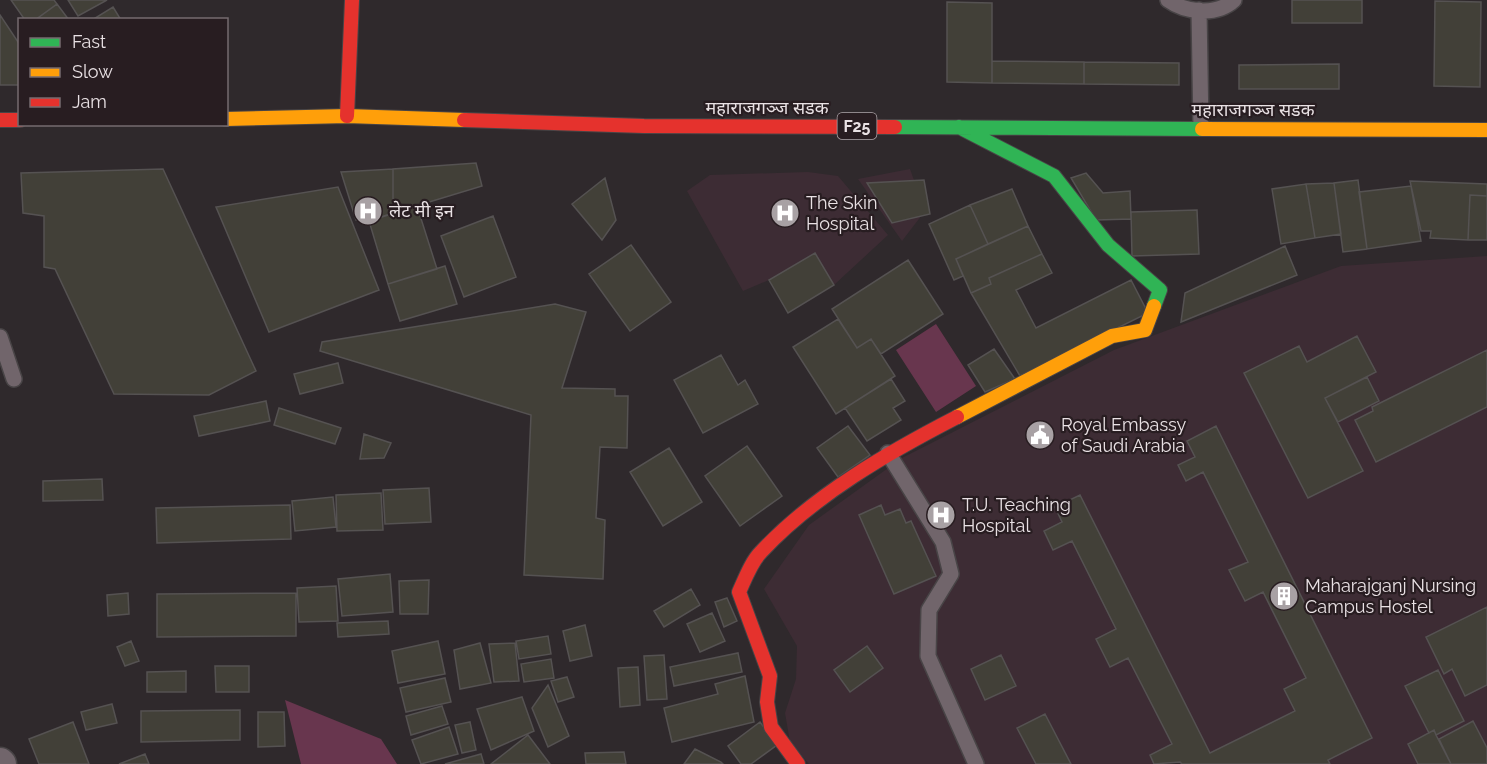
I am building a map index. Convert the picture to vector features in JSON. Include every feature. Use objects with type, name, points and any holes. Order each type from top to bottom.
[{"type":"main road","points":[[347,116],[352,0]]},
{"type":"main road","name":"महाराजगञ्ज सडक","points":[[228,119],[347,116],[645,126],[1487,130]]},
{"type":"main road","points":[[0,120],[18,120]]},
{"type":"main road","points":[[798,764],[771,728],[767,702],[770,676],[739,592],[759,553],[806,512],[888,453],[1099,342],[1112,336],[1145,330],[1160,290],[1108,245],[1054,176],[960,127]]},
{"type":"lane","points":[[1168,0],[1180,9],[1199,10],[1227,6],[1234,0]]},
{"type":"lane","points":[[1199,10],[1201,128]]},
{"type":"lane","points":[[0,337],[14,379]]},
{"type":"lane","points":[[888,453],[943,542],[951,574],[928,610],[928,656],[976,764]]},
{"type":"shaded area","points":[[910,169],[925,211],[902,241],[858,179]]},
{"type":"shaded area","name":"The Skin Hospital","points":[[808,172],[838,176],[888,235],[834,285],[815,253],[769,280],[743,291],[687,191],[710,175]]},
{"type":"shaded area","name":"T.U. Teaching Hospital","points":[[1487,256],[1487,350],[1372,407],[1373,411],[1355,420],[1376,462],[1487,407],[1487,607],[1426,637],[1444,673],[1452,669],[1465,696],[1487,685],[1487,764],[1330,764],[1328,760],[1372,738],[1216,426],[1187,441],[1195,457],[1179,465],[1186,480],[1203,472],[1248,562],[1230,570],[1263,592],[1306,678],[1284,689],[1295,711],[1210,753],[1080,495],[1055,507],[1062,522],[1044,531],[1053,550],[1072,541],[1116,629],[1096,639],[1109,666],[1128,658],[1172,744],[1150,755],[1154,764],[809,764],[790,742],[785,713],[796,679],[797,646],[764,589],[809,525],[902,458],[1114,350],[1341,266]],"holes":[[[867,646],[882,668],[850,692],[834,670]],[[1001,655],[1016,686],[986,700],[971,669]]]},
{"type":"shaded area","points":[[936,324],[976,386],[936,412],[896,350]]},
{"type":"shaded area","points":[[285,700],[381,739],[397,764],[301,764]]},
{"type":"building","points":[[11,0],[54,0],[57,4],[38,18],[24,18]]},
{"type":"building","points":[[68,0],[107,0],[78,16]]},
{"type":"building","points":[[1292,0],[1362,0],[1362,23],[1292,23]]},
{"type":"building","points":[[1435,1],[1481,2],[1480,87],[1434,86]]},
{"type":"building","points":[[947,2],[992,3],[992,83],[947,82]]},
{"type":"building","points":[[57,4],[68,18],[38,18]]},
{"type":"building","points":[[113,7],[120,18],[95,18]]},
{"type":"building","points":[[0,15],[18,42],[18,85],[0,85]]},
{"type":"building","points":[[992,61],[1084,62],[1084,84],[992,83]]},
{"type":"building","points":[[1084,62],[1179,63],[1179,85],[1084,84]]},
{"type":"building","points":[[1339,64],[1339,89],[1239,89],[1239,65]]},
{"type":"building","points":[[476,163],[482,186],[393,213],[393,169]]},
{"type":"building","points":[[163,169],[256,371],[209,395],[114,394],[55,269],[44,267],[44,216],[23,213],[21,173]]},
{"type":"building","points":[[393,169],[393,213],[369,221],[356,220],[341,172]]},
{"type":"building","points":[[1086,173],[1103,193],[1130,191],[1131,219],[1096,220],[1071,178]]},
{"type":"building","points":[[605,178],[616,220],[602,240],[572,204]]},
{"type":"building","points":[[924,180],[930,214],[892,223],[867,183]]},
{"type":"building","points":[[1358,180],[1367,249],[1343,252],[1334,183]]},
{"type":"building","points":[[1410,181],[1487,184],[1487,196],[1470,195],[1468,240],[1430,238],[1431,231],[1421,231]]},
{"type":"building","points":[[1334,183],[1341,234],[1315,238],[1306,184]]},
{"type":"building","points":[[1306,184],[1315,238],[1281,244],[1272,189]]},
{"type":"building","points":[[1411,186],[1421,241],[1367,249],[1359,192]]},
{"type":"building","points":[[338,187],[379,290],[269,332],[216,207]]},
{"type":"building","points":[[1012,189],[1028,226],[988,244],[970,205]]},
{"type":"building","points":[[1470,195],[1487,196],[1487,240],[1468,240]]},
{"type":"building","points":[[970,205],[988,244],[956,259],[963,276],[954,280],[929,224]]},
{"type":"building","points":[[417,206],[437,269],[388,284],[369,221]]},
{"type":"building","points":[[1197,210],[1199,254],[1132,256],[1131,212]]},
{"type":"building","points":[[493,216],[516,277],[464,297],[441,236]]},
{"type":"building","points":[[1028,226],[1042,254],[989,278],[991,284],[971,293],[956,259]]},
{"type":"building","points":[[631,245],[671,302],[630,331],[589,274]]},
{"type":"building","points":[[1285,246],[1297,275],[1181,322],[1185,293]]},
{"type":"building","points":[[815,253],[834,285],[788,313],[769,280]]},
{"type":"building","points":[[1042,254],[1052,273],[1016,290],[1036,328],[1131,280],[1148,313],[1020,376],[971,293],[991,284],[989,278]]},
{"type":"building","points":[[908,260],[943,314],[881,354],[871,339],[857,348],[832,309]]},
{"type":"building","points":[[445,266],[457,304],[400,321],[388,284]]},
{"type":"building","points":[[555,304],[586,312],[562,388],[615,389],[615,396],[628,396],[627,448],[600,447],[596,518],[605,520],[603,579],[524,575],[531,415],[320,351],[322,342]]},
{"type":"building","points":[[838,319],[857,348],[871,339],[895,376],[836,414],[793,347]]},
{"type":"building","points":[[1357,336],[1376,372],[1325,398],[1363,471],[1308,498],[1244,373],[1299,346],[1307,362]]},
{"type":"building","points":[[994,349],[1015,379],[985,392],[968,365]]},
{"type":"building","points":[[1487,350],[1487,407],[1376,462],[1355,420],[1373,411],[1372,407]]},
{"type":"building","points":[[721,355],[738,385],[745,380],[758,404],[703,433],[674,380]]},
{"type":"building","points":[[338,363],[343,383],[300,394],[294,374]]},
{"type":"building","points":[[1367,377],[1379,401],[1338,422],[1325,398]]},
{"type":"building","points":[[891,379],[905,401],[893,408],[901,420],[867,441],[845,408]]},
{"type":"building","points":[[266,401],[270,421],[199,436],[194,416]]},
{"type":"building","points":[[279,408],[341,428],[335,444],[274,425]]},
{"type":"building","points":[[848,426],[870,455],[838,477],[817,448]]},
{"type":"building","name":"Maharajganj Nursing Campus Hostel","points":[[1216,426],[1372,738],[1328,760],[1330,764],[1182,764],[1180,762],[1154,764],[1150,755],[1172,744],[1128,658],[1110,667],[1096,639],[1116,629],[1072,541],[1053,550],[1044,531],[1062,522],[1055,507],[1080,495],[1210,753],[1295,711],[1284,689],[1306,678],[1263,592],[1245,601],[1229,570],[1248,562],[1203,472],[1186,481],[1178,465],[1195,457],[1187,441]]},
{"type":"building","points":[[364,434],[391,443],[384,458],[360,459]]},
{"type":"building","points":[[747,446],[782,496],[740,526],[705,476]]},
{"type":"building","points":[[669,448],[702,502],[663,526],[630,472]]},
{"type":"building","points":[[102,479],[103,500],[43,501],[43,481]]},
{"type":"building","points":[[429,488],[431,522],[385,524],[383,490]]},
{"type":"building","points":[[381,493],[383,530],[337,531],[336,495]]},
{"type":"building","points":[[333,497],[336,527],[295,531],[292,501]]},
{"type":"building","points":[[290,505],[291,539],[157,543],[156,508]]},
{"type":"building","points":[[881,505],[885,515],[900,509],[906,523],[911,521],[936,576],[894,594],[859,515]]},
{"type":"building","points":[[390,574],[393,612],[342,616],[338,579]]},
{"type":"building","points":[[429,580],[428,614],[400,614],[399,581]]},
{"type":"building","points":[[336,586],[338,621],[299,622],[297,588]]},
{"type":"building","points":[[691,589],[700,605],[664,627],[654,611]]},
{"type":"building","points":[[128,593],[129,614],[108,616],[107,595]]},
{"type":"building","points":[[296,593],[296,636],[157,637],[157,594]]},
{"type":"building","points":[[727,598],[737,621],[724,627],[715,602]]},
{"type":"building","points":[[1487,607],[1487,685],[1465,696],[1452,669],[1444,674],[1426,637]]},
{"type":"building","points":[[712,613],[725,641],[700,652],[687,624]]},
{"type":"building","points":[[388,621],[389,634],[338,637],[337,623]]},
{"type":"building","points":[[585,625],[592,656],[570,661],[563,631]]},
{"type":"building","points":[[548,636],[551,654],[519,659],[516,641]]},
{"type":"building","points":[[131,641],[139,661],[125,666],[117,647]]},
{"type":"building","points":[[438,641],[445,674],[398,683],[392,651]]},
{"type":"building","points":[[480,643],[491,683],[460,689],[454,650]]},
{"type":"building","points":[[515,643],[519,681],[494,682],[489,644]]},
{"type":"building","points":[[867,646],[883,668],[850,692],[834,670]]},
{"type":"building","points":[[738,653],[742,672],[674,686],[670,667]]},
{"type":"building","points":[[664,655],[667,699],[647,700],[644,656]]},
{"type":"building","points":[[1001,655],[1016,686],[985,700],[971,669]]},
{"type":"building","points":[[551,659],[554,678],[524,682],[521,664]]},
{"type":"building","points":[[215,666],[249,666],[249,692],[216,692]]},
{"type":"building","points":[[638,667],[640,705],[620,707],[618,668]]},
{"type":"building","points":[[1438,670],[1464,721],[1436,735],[1434,730],[1429,733],[1405,686]]},
{"type":"building","points":[[186,671],[186,692],[147,692],[147,672]]},
{"type":"building","points":[[745,676],[754,722],[672,742],[664,708],[718,694],[715,684]]},
{"type":"building","points":[[567,677],[574,697],[558,702],[551,681]]},
{"type":"building","points":[[445,678],[451,702],[406,712],[400,688]]},
{"type":"building","points":[[548,685],[569,736],[548,747],[532,708]]},
{"type":"building","points":[[522,697],[534,731],[491,750],[477,709]]},
{"type":"building","points":[[112,704],[117,723],[86,730],[81,712]]},
{"type":"building","points":[[442,706],[448,724],[411,735],[406,716]]},
{"type":"building","points":[[240,710],[240,740],[141,742],[141,711]]},
{"type":"building","points":[[258,712],[284,712],[285,746],[258,747]]},
{"type":"building","points":[[1045,714],[1071,764],[1036,764],[1017,728]]},
{"type":"building","points":[[1473,721],[1487,748],[1487,764],[1451,764],[1439,739]]},
{"type":"building","points":[[73,722],[89,764],[39,764],[29,739]]},
{"type":"building","points":[[470,722],[476,750],[462,753],[455,725]]},
{"type":"building","points":[[760,722],[777,745],[751,764],[741,764],[728,746]]},
{"type":"building","points":[[449,727],[458,754],[421,764],[412,740]]},
{"type":"building","points":[[1434,730],[1451,764],[1418,764],[1408,744]]},
{"type":"building","points":[[528,735],[550,764],[491,764]]},
{"type":"building","points":[[695,749],[721,762],[723,764],[684,764]]},
{"type":"building","points":[[624,752],[626,764],[586,764],[585,753]]},
{"type":"building","points":[[145,754],[149,764],[119,764]]},
{"type":"building","points":[[481,754],[484,764],[445,764]]},
{"type":"traffic: fast","points":[[895,127],[1202,129]]},
{"type":"traffic: fast","points":[[959,127],[1054,176],[1108,245],[1160,290],[1154,306]]},
{"type":"traffic: slow","points":[[228,119],[347,116],[464,120]]},
{"type":"traffic: slow","points":[[1202,129],[1487,130]]},
{"type":"traffic: slow","points":[[957,417],[1112,336],[1145,330],[1154,306]]},
{"type":"traffic: jam","points":[[347,116],[352,0]]},
{"type":"traffic: jam","points":[[0,120],[18,120]]},
{"type":"traffic: jam","points":[[464,120],[644,126],[895,127]]},
{"type":"traffic: jam","points":[[798,764],[771,727],[767,702],[770,676],[739,592],[746,576],[761,552],[782,531],[828,493],[879,460],[957,417]]},
{"type":"place","name":"लेट मी इन","points":[[368,211]]},
{"type":"place","name":"The Skin Hospital","points":[[785,213]]},
{"type":"place","name":"Royal Embassy of Saudi Arabia","points":[[1040,435]]},
{"type":"place","name":"T.U. Teaching Hospital","points":[[941,515]]},
{"type":"place","name":"Maharajganj Nursing Campus Hostel","points":[[1284,596]]}]
